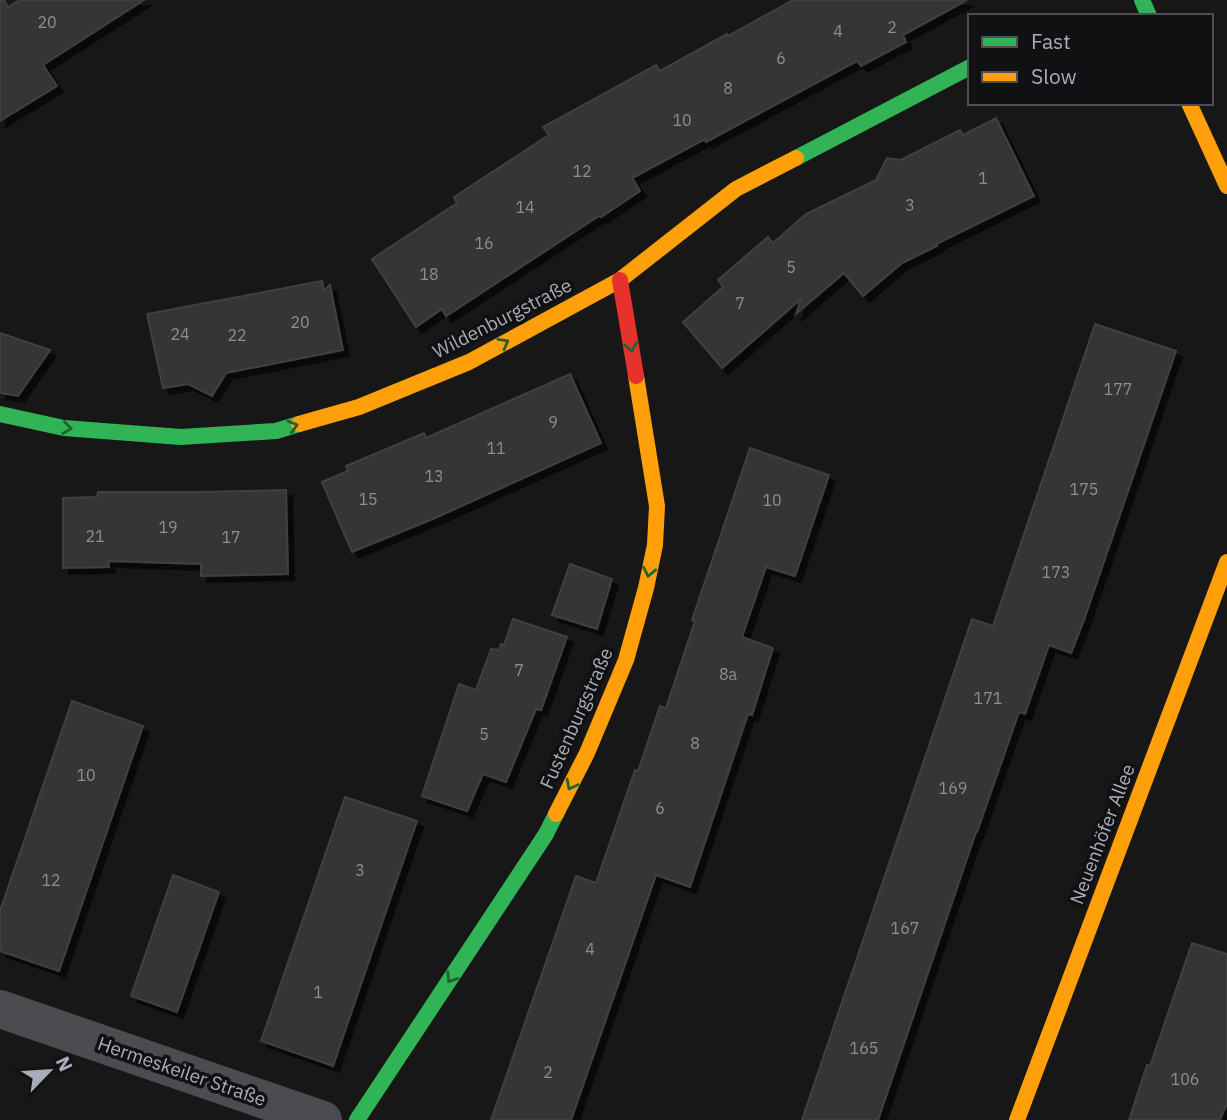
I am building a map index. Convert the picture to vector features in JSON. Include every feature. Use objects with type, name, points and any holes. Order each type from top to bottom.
[{"type":"street","name":"Wildenburgstraße","points":[[0,414],[64,428],[181,437],[276,431],[359,407],[468,362],[620,280],[736,190],[968,68]]},
{"type":"street","points":[[1190,105],[1227,186]]},
{"type":"street","name":"Fustenburgstraße","points":[[358,1120],[546,834],[587,753],[626,660],[655,545],[657,506],[620,280]]},
{"type":"street","name":"Neuenhöfer Allee","points":[[1017,1120],[1227,562]]},
{"type":"street","name":"Hermeskeiler Straße","points":[[0,1009],[323,1120]]},
{"type":"building","points":[[0,0],[4,0],[8,7],[20,0],[144,0],[43,65],[57,86],[0,121]]},
{"type":"building","points":[[793,0],[967,0],[903,35],[906,42],[861,66],[857,61],[706,142],[705,139],[632,178],[640,191],[446,316],[442,309],[416,327],[372,259],[457,203],[454,197],[549,135],[543,127],[656,65],[660,71]]},
{"type":"building","points":[[996,118],[1034,196],[902,263],[863,296],[844,273],[796,314],[801,299],[722,368],[683,322],[723,287],[718,280],[768,237],[773,243],[806,214],[876,180],[887,158],[901,160],[960,130],[963,135]]},
{"type":"building","points":[[322,281],[324,290],[330,285],[343,350],[226,373],[212,396],[188,384],[163,388],[147,314]]},
{"type":"building","points":[[1095,324],[1176,351],[1084,620],[1071,653],[1049,645],[1025,714],[1019,712],[878,1120],[802,1120],[972,619],[993,626]]},
{"type":"building","points":[[0,333],[50,350],[18,396],[0,393]]},
{"type":"building","points":[[570,374],[601,443],[435,518],[352,552],[322,482],[348,471],[346,466],[424,433],[426,438]]},
{"type":"building","points":[[750,448],[829,475],[795,576],[766,567],[742,637],[773,648],[752,715],[748,714],[690,887],[656,875],[571,1120],[491,1120],[576,876],[596,883],[660,706],[666,708],[695,621],[692,620]]},
{"type":"building","points":[[286,490],[288,574],[201,576],[201,564],[108,561],[109,567],[63,568],[63,498],[97,497],[98,492]]},
{"type":"building","points":[[570,564],[612,579],[597,629],[552,615]]},
{"type":"building","points":[[513,619],[567,637],[541,710],[536,709],[506,782],[483,774],[467,811],[422,796],[459,684],[476,690],[491,649],[499,650],[501,644],[504,645]]},
{"type":"building","points":[[72,701],[143,726],[59,971],[0,951],[0,911]]},
{"type":"building","points":[[345,797],[417,821],[333,1066],[261,1041]]},
{"type":"building","points":[[173,875],[219,892],[177,1012],[131,996]]},
{"type":"building","points":[[1192,943],[1227,954],[1227,1103],[1220,1120],[1129,1120],[1147,1065],[1150,1066]]},
{"type":"traffic: fast","points":[[1142,0],[1148,14]]},
{"type":"traffic: fast","points":[[796,158],[968,68]]},
{"type":"traffic: fast","points":[[0,414],[64,428],[181,437],[276,431],[299,424]]},
{"type":"traffic: fast","points":[[357,1120],[546,834],[556,814]]},
{"type":"traffic: slow","points":[[1190,105],[1227,186]]},
{"type":"traffic: slow","points":[[299,424],[359,407],[469,362],[620,280],[736,189],[796,158]]},
{"type":"traffic: slow","points":[[556,814],[587,753],[626,660],[655,545],[657,506],[636,376]]},
{"type":"traffic: slow","points":[[1017,1120],[1227,562]]},
{"type":"traffic: jam","points":[[620,280],[636,376]]}]
